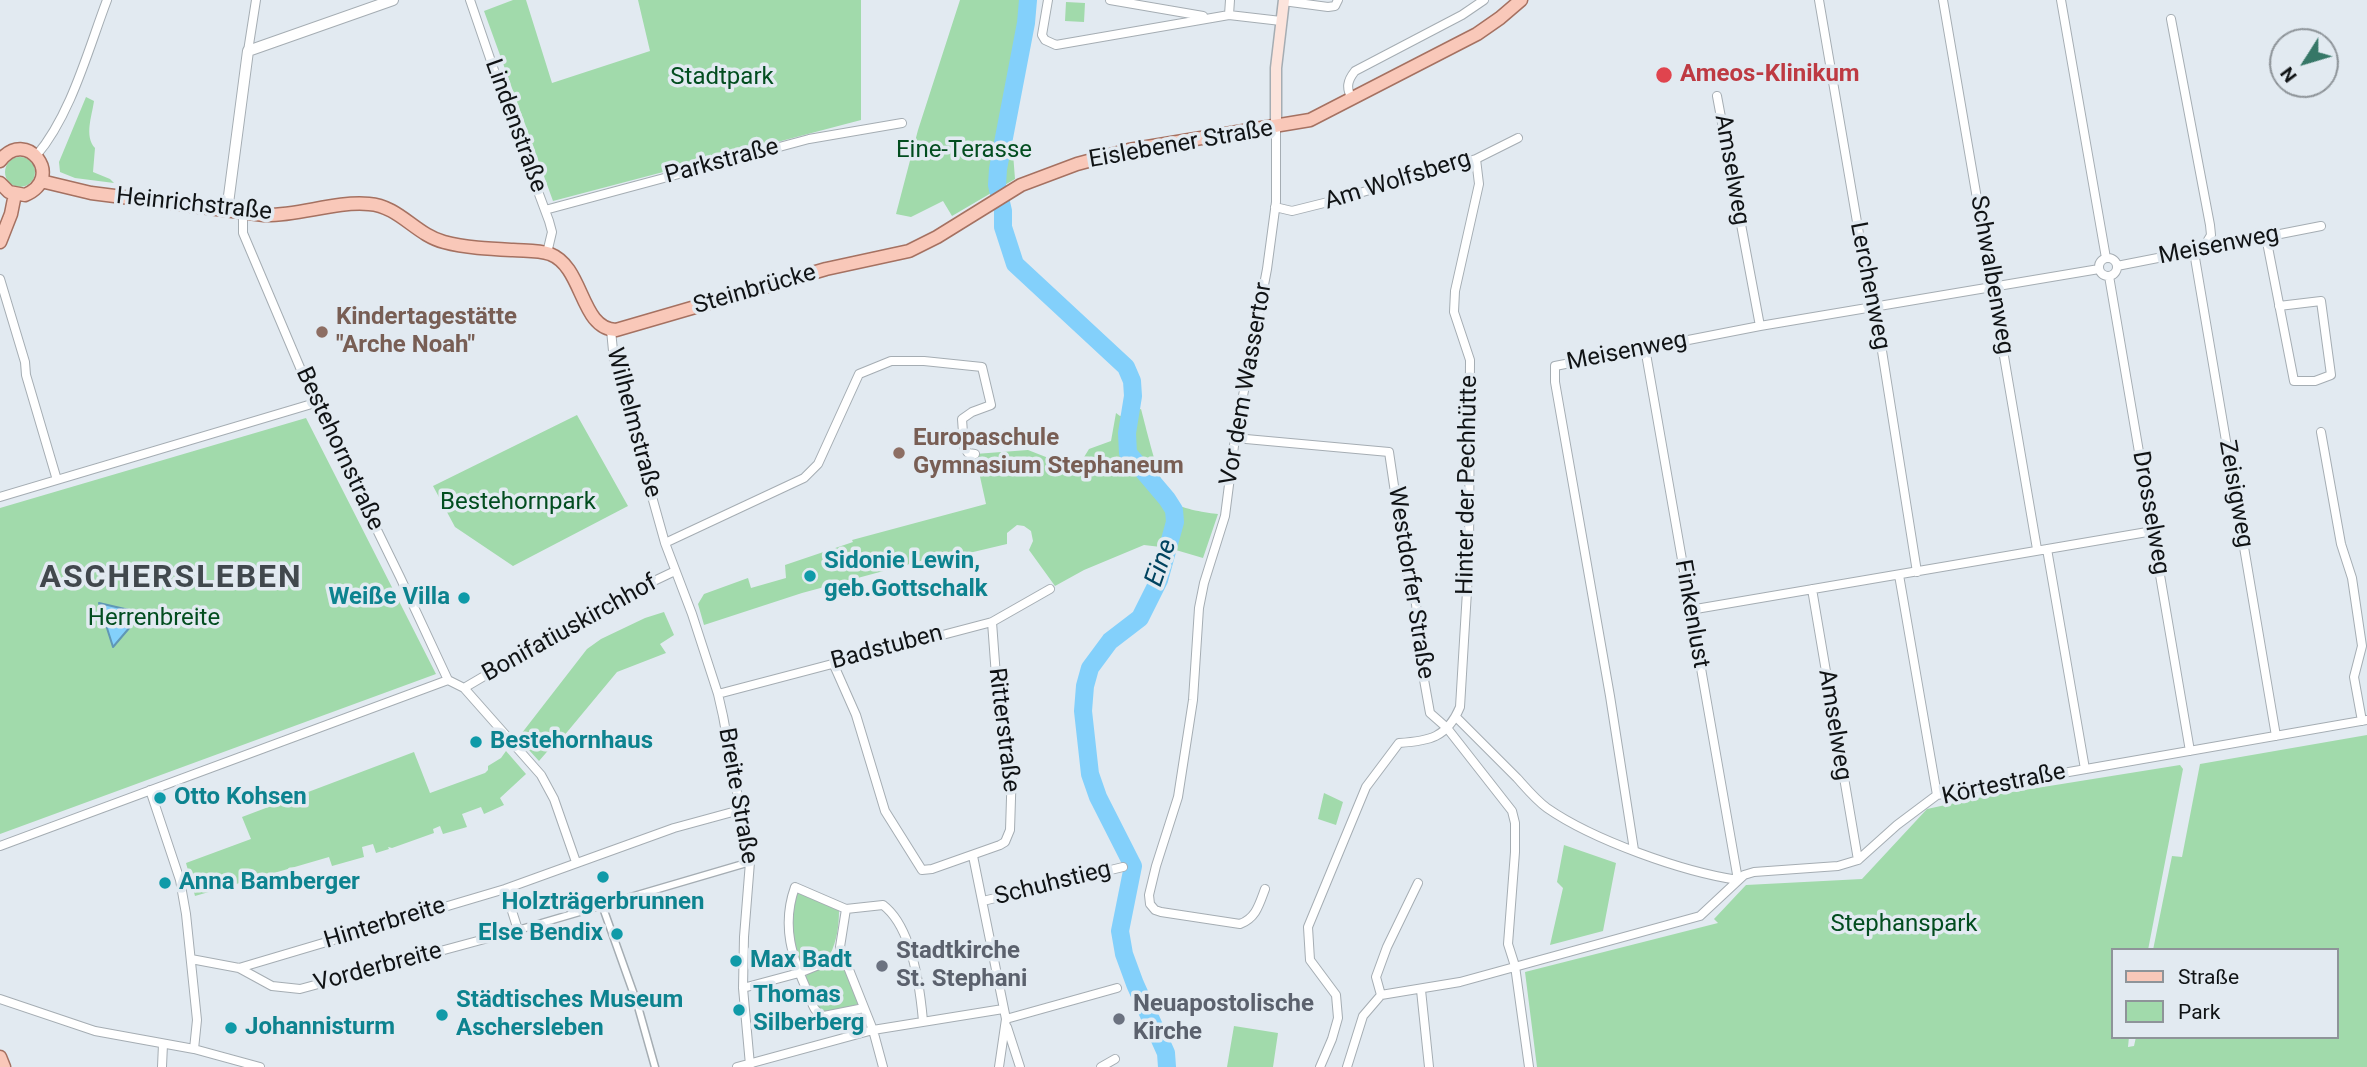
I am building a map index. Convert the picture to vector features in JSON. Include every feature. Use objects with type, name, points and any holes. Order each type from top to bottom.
[{"type":"main road","name":"Eislebener Straße","points":[[901,254],[925,244],[1015,188],[1046,174],[1115,153],[1310,120],[1477,34],[1521,0]]},
{"type":"main road","points":[[1276,127],[1276,68],[1284,1]]},
{"type":"main road","points":[[0,160],[8,152],[18,149],[36,156],[42,166],[41,181],[31,192],[15,194],[7,191],[0,183]]},
{"type":"main road","name":"Heinrichstraße","points":[[41,181],[91,192],[278,216],[351,204],[376,204],[393,211],[429,237],[444,243],[547,253]]},
{"type":"main road","points":[[0,242],[11,216],[15,194]]},
{"type":"main road","name":"Wilhelmstraße","points":[[547,253],[565,264],[595,321],[611,330]]},
{"type":"main road","name":"Steinbrücke","points":[[611,330],[624,329],[818,272],[901,254]]},
{"type":"main road","points":[[0,1057],[4,1067]]},
{"type":"street","points":[[36,156],[48,142],[60,119],[107,0]]},
{"type":"street","points":[[227,211],[256,0]]},
{"type":"street","points":[[248,51],[393,0]]},
{"type":"street","name":"Lindenstraße","points":[[470,0],[552,232],[547,253]]},
{"type":"street","points":[[1048,0],[1042,35],[1056,46],[1210,17],[1228,15],[1281,21]]},
{"type":"street","points":[[1110,0],[1210,17]]},
{"type":"street","points":[[1228,15],[1230,0]]},
{"type":"street","points":[[1284,1],[1328,7],[1335,6],[1338,0]]},
{"type":"street","points":[[1352,99],[1347,87],[1355,71],[1462,15],[1484,0]]},
{"type":"street","name":"Lerchenweg","points":[[1819,0],[1869,292],[1874,306],[1917,572]]},
{"type":"street","name":"Schwalbenweg","points":[[1943,0],[2037,549]]},
{"type":"street","points":[[2061,0],[2106,258]]},
{"type":"street","name":"Zeisigweg","points":[[2171,19],[2210,225],[2211,235],[2198,251],[2276,736]]},
{"type":"street","name":"Amselweg","points":[[1717,96],[1760,326]]},
{"type":"street","name":"Parkstraße","points":[[545,210],[809,139],[902,123]]},
{"type":"street","name":"Vor dem Wassertor","points":[[1265,890],[1250,920],[1240,924],[1155,910],[1150,904],[1149,895],[1178,797],[1193,700],[1199,608],[1225,516],[1235,438],[1267,269],[1275,207],[1276,127]]},
{"type":"street","name":"Am Wolfsberg","points":[[1275,207],[1302,210],[1476,159],[1518,138]]},
{"type":"street","name":"Hinter der Pechhütte","points":[[1447,728],[1460,707],[1468,585],[1471,474],[1470,360],[1454,312],[1455,290],[1479,184],[1476,159]]},
{"type":"street","name":"Bestehornstraße","points":[[243,213],[243,233],[315,403],[448,680]]},
{"type":"street","name":"Meisenweg","points":[[2117,266],[2321,226]]},
{"type":"street","points":[[2266,237],[2294,381],[2315,381],[2331,375],[2321,301],[2280,306]]},
{"type":"street","points":[[2106,258],[2115,261],[2117,266],[2115,272],[2109,276],[2099,269],[2100,262],[2106,258]]},
{"type":"street","name":"Meisenweg","points":[[1634,850],[1555,382],[1555,366],[1760,326],[2099,269]]},
{"type":"street","name":"Drosselweg","points":[[2109,276],[2190,751]]},
{"type":"street","points":[[0,279],[26,362],[26,375],[57,480]]},
{"type":"street","name":"Wilhelmstraße","points":[[611,330],[614,361],[665,543],[692,614]]},
{"type":"street","name":"Finkenlust","points":[[1645,348],[1738,880]]},
{"type":"street","points":[[665,543],[773,494],[814,470],[859,374],[891,361],[923,361],[982,367],[991,405],[971,412],[962,419],[964,447],[968,453],[975,454]]},
{"type":"street","points":[[0,497],[315,403]]},
{"type":"street","points":[[2321,432],[2341,544],[2352,578],[2362,646],[2354,677],[2364,721]]},
{"type":"street","name":"Westdorfer Straße","points":[[1235,438],[1389,452],[1405,560],[1416,604],[1430,713],[1447,728]]},
{"type":"street","points":[[1690,610],[2153,531]]},
{"type":"street","points":[[2047,549],[2085,769]]},
{"type":"street","name":"Bonifatiuskirchhof","points":[[464,688],[610,602],[675,571]]},
{"type":"street","points":[[1899,575],[1937,795]]},
{"type":"street","name":"Badstuben","points":[[718,694],[992,622],[1050,589]]},
{"type":"street","name":"Amselweg","points":[[1812,589],[1858,860]]},
{"type":"street","name":"Breite Straße","points":[[692,614],[718,694],[750,862],[743,988],[750,1065]]},
{"type":"street","name":"Ritterstraße","points":[[973,856],[1000,845],[1008,837],[1012,808],[1012,767],[996,690],[992,622]]},
{"type":"street","points":[[833,663],[856,715],[885,811],[922,870],[973,856],[1005,1021],[1020,1067]]},
{"type":"street","points":[[0,846],[448,680],[464,688],[541,775],[554,799],[576,862]]},
{"type":"street","points":[[1455,717],[1546,807],[1588,831],[1676,866],[1738,880]]},
{"type":"street","name":"Körtestraße","points":[[1381,995],[1460,982],[1700,916],[1738,880],[1754,872],[1838,866],[1858,860],[1937,795],[2364,721]]},
{"type":"street","points":[[1320,1067],[1338,1018],[1336,995],[1310,960],[1308,927],[1366,788],[1399,743],[1427,741],[1447,728],[1512,811],[1515,823],[1508,944],[1515,966],[1529,1067]]},
{"type":"street","points":[[150,790],[180,880],[197,1020],[194,1049]]},
{"type":"street","name":"Hinterbreite","points":[[191,959],[239,968],[505,889],[674,828],[740,810]]},
{"type":"street","name":"Vorderbreite","points":[[239,968],[272,986],[300,989],[519,930],[750,862]]},
{"type":"street","name":"Schuhstieg","points":[[983,901],[1123,867]]},
{"type":"street","points":[[1347,1067],[1363,1016],[1381,995],[1376,977],[1387,947],[1418,883]]},
{"type":"street","points":[[864,1008],[824,1016],[819,1014],[799,973],[790,945],[788,920],[795,887],[846,909],[883,905],[892,912],[903,929],[907,942],[923,1021]]},
{"type":"street","points":[[505,889],[519,930]]},
{"type":"street","points":[[601,905],[637,1003],[655,1067]]},
{"type":"street","points":[[846,909],[840,947],[873,1030],[883,1067]]},
{"type":"street","points":[[743,988],[799,973],[843,956]]},
{"type":"street","points":[[1005,1021],[1117,988]]},
{"type":"street","points":[[1421,990],[1429,1067]]},
{"type":"street","points":[[0,999],[75,1025],[194,1049],[260,1067]]},
{"type":"street","points":[[737,1067],[873,1030],[1003,1009]]},
{"type":"street","points":[[999,1067],[1005,1021]]},
{"type":"street","points":[[162,1067],[163,1044]]},
{"type":"street","points":[[1101,1067],[1115,1059]]},
{"type":"green space","name":"Stadtpark","points":[[513,0],[526,0],[552,83],[650,51],[638,0],[861,0],[861,120],[553,201],[484,11]]},
{"type":"green space","name":"Eine-Terasse","points":[[960,0],[1033,0],[1016,65],[1010,115],[1015,179],[952,216],[943,201],[911,217],[896,214],[918,130]]},
{"type":"green space","points":[[1066,2],[1085,3],[1084,22],[1065,21]]},
{"type":"green space","points":[[86,97],[94,101],[89,132],[95,148],[93,172],[114,183],[75,178],[60,172],[59,162]]},
{"type":"green space","points":[[20,157],[31,161],[35,172],[31,183],[20,187],[9,183],[5,172],[9,161]]},
{"type":"green space","points":[[1141,409],[1159,474],[1169,497],[1183,507],[1218,514],[1203,558],[1169,548],[1144,545],[1084,570],[1055,586],[1029,550],[1033,541],[1031,531],[1017,525],[1007,533],[1007,544],[969,553],[954,552],[802,593],[704,625],[698,604],[704,594],[748,578],[751,588],[786,578],[785,565],[853,542],[852,540],[986,504],[975,454],[1028,450],[1074,468],[1089,449],[1111,441],[1116,413],[1120,416]]},
{"type":"green space","name":"Bestehornpark","points":[[577,415],[628,506],[513,566],[455,527],[433,486]]},
{"type":"green space","name":"Herrenbreite","points":[[306,418],[436,674],[0,834],[0,508]]},
{"type":"green space","points":[[664,612],[674,635],[660,644],[666,653],[617,672],[558,743],[539,761],[518,738],[587,649],[601,639]]},
{"type":"green space","name":"Stephanspark","points":[[2367,735],[2367,1067],[1537,1067],[1525,972],[1718,923],[1714,919],[1746,885],[1862,879],[1927,809],[1987,796],[2180,765],[2183,769],[2148,948],[2112,948],[2112,1039],[2129,1039],[2128,1047],[2134,1046],[2136,1039],[2339,1039],[2339,948],[2153,948],[2172,856],[2182,857],[2200,764]]},
{"type":"green space","points":[[506,751],[526,774],[500,798],[504,805],[484,814],[481,807],[462,814],[467,827],[443,834],[440,826],[433,829],[434,833],[376,853],[373,844],[362,847],[364,857],[332,866],[329,857],[195,896],[186,863],[251,839],[242,817],[414,752],[430,793],[485,773],[488,766],[501,758]]},
{"type":"green space","points":[[1324,793],[1343,802],[1336,825],[1318,819]]},
{"type":"green space","points":[[1564,845],[1616,863],[1603,931],[1550,945],[1563,888],[1557,882]]},
{"type":"green space","points":[[797,891],[839,910],[837,933],[830,955],[801,968],[794,951],[790,913]]},
{"type":"green space","points":[[823,967],[847,971],[859,1004],[825,1013],[818,1010],[805,978],[807,974]]},
{"type":"green space","points":[[1234,1026],[1278,1033],[1273,1067],[1227,1067]]},
{"type":"water","points":[[99,603],[142,613],[113,647]]},
{"type":"waterway","name":"Eine","points":[[1028,0],[998,169],[997,185],[1003,211],[1003,227],[1015,264],[1126,367],[1132,381],[1133,396],[1127,433],[1128,453],[1174,510],[1175,522],[1159,580],[1140,618],[1110,641],[1090,668],[1083,711],[1090,774],[1098,797],[1133,866],[1120,931],[1124,954],[1166,1053],[1167,1067]]},
{"type":"place","name":"Ameos-Klinikum","points":[[1664,75]]},
{"type":"place","name":"Kindertagestätte \"Arche Noah\"","points":[[322,332]]},
{"type":"place","name":"Europaschule Gymnasium Stephaneum","points":[[899,453]]},
{"type":"place","name":"Sidonie Lewin, geb.Gottschalk","points":[[810,576]]},
{"type":"place","name":"Weiße Villa","points":[[464,598]]},
{"type":"place","name":"Bestehornhaus","points":[[476,742]]},
{"type":"place","name":"Otto Kohsen","points":[[160,798]]},
{"type":"place","name":"Holzträgerbrunnen","points":[[603,877]]},
{"type":"place","name":"Anna Bamberger","points":[[165,883]]},
{"type":"place","name":"Else Bendix","points":[[617,934]]},
{"type":"place","name":"Max Badt","points":[[736,961]]},
{"type":"place","name":"Stadtkirche St. Stephani","points":[[882,966]]},
{"type":"place","name":"Thomas Silberberg","points":[[739,1010]]},
{"type":"place","name":"Städtisches Museum Aschersleben","points":[[442,1015]]},
{"type":"place","name":"Neuapostolische Kirche","points":[[1119,1019]]},
{"type":"place","name":"Johannisturm","points":[[231,1028]]},
{"type":"district","name":"ASCHERSLEBEN","points":[[171,579]]}]
